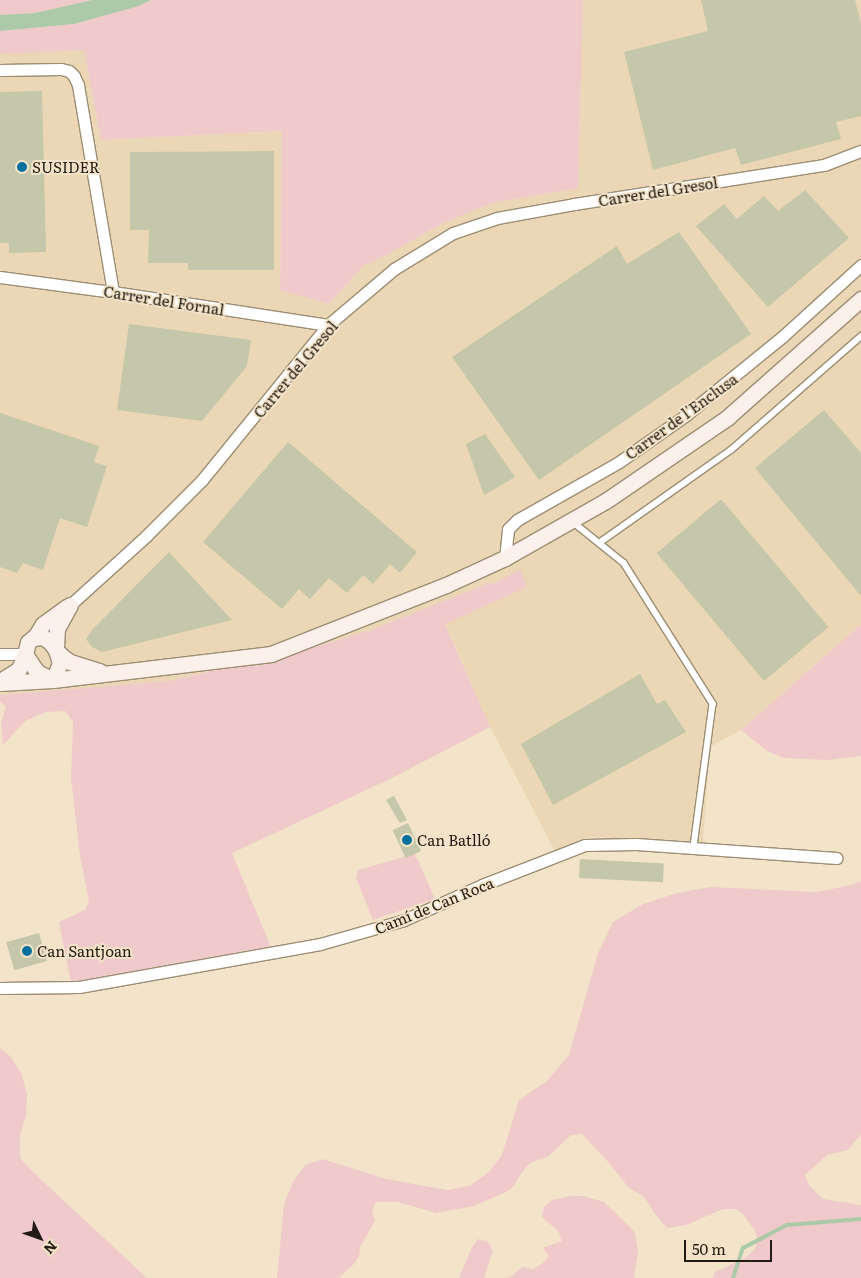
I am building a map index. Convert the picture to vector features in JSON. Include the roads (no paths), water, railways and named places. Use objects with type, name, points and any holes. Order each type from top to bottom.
[{"type":"street","points":[[0,70],[61,69],[69,71],[74,76],[78,85],[113,292]]},
{"type":"street","name":"Carrer del Gresol","points":[[70,606],[146,536],[202,480],[328,325],[394,269],[453,234],[496,218],[824,165],[861,151]]},
{"type":"street","name":"Carrer de l'Enclusa","points":[[505,558],[508,529],[517,520],[619,462],[686,415],[775,342],[861,265]]},
{"type":"street","name":"Carrer del Fornal","points":[[0,277],[113,292],[328,325]]},
{"type":"street","points":[[0,682],[53,680],[271,654],[438,588],[505,558],[607,500],[728,417],[861,299]]},
{"type":"street","points":[[0,682],[19,669],[28,642],[35,637],[38,630],[52,616],[70,606]]},
{"type":"street","points":[[53,680],[60,663],[56,650],[57,628],[70,606]]},
{"type":"street","points":[[35,637],[46,639],[70,662],[108,674]]},
{"type":"street","points":[[0,654],[25,654]]},
{"type":"street","points":[[25,654],[37,672],[53,680]]},
{"type":"street","name":"Camí de Can Roca","points":[[0,988],[79,987],[320,944],[404,920],[482,885],[585,845],[636,844],[694,847],[836,858]]},
{"type":"lane","points":[[599,542],[731,450],[861,336]]},
{"type":"lane","points":[[571,520],[624,563],[713,704],[694,847]]},
{"type":"waterway","points":[[733,1278],[743,1248],[787,1225],[861,1219]]},
{"type":"place","name":"SUSIDER","points":[[22,167]]},
{"type":"place","name":"Can Batlló","points":[[407,840]]},
{"type":"place","name":"Can Santjoan","points":[[27,951]]}]
